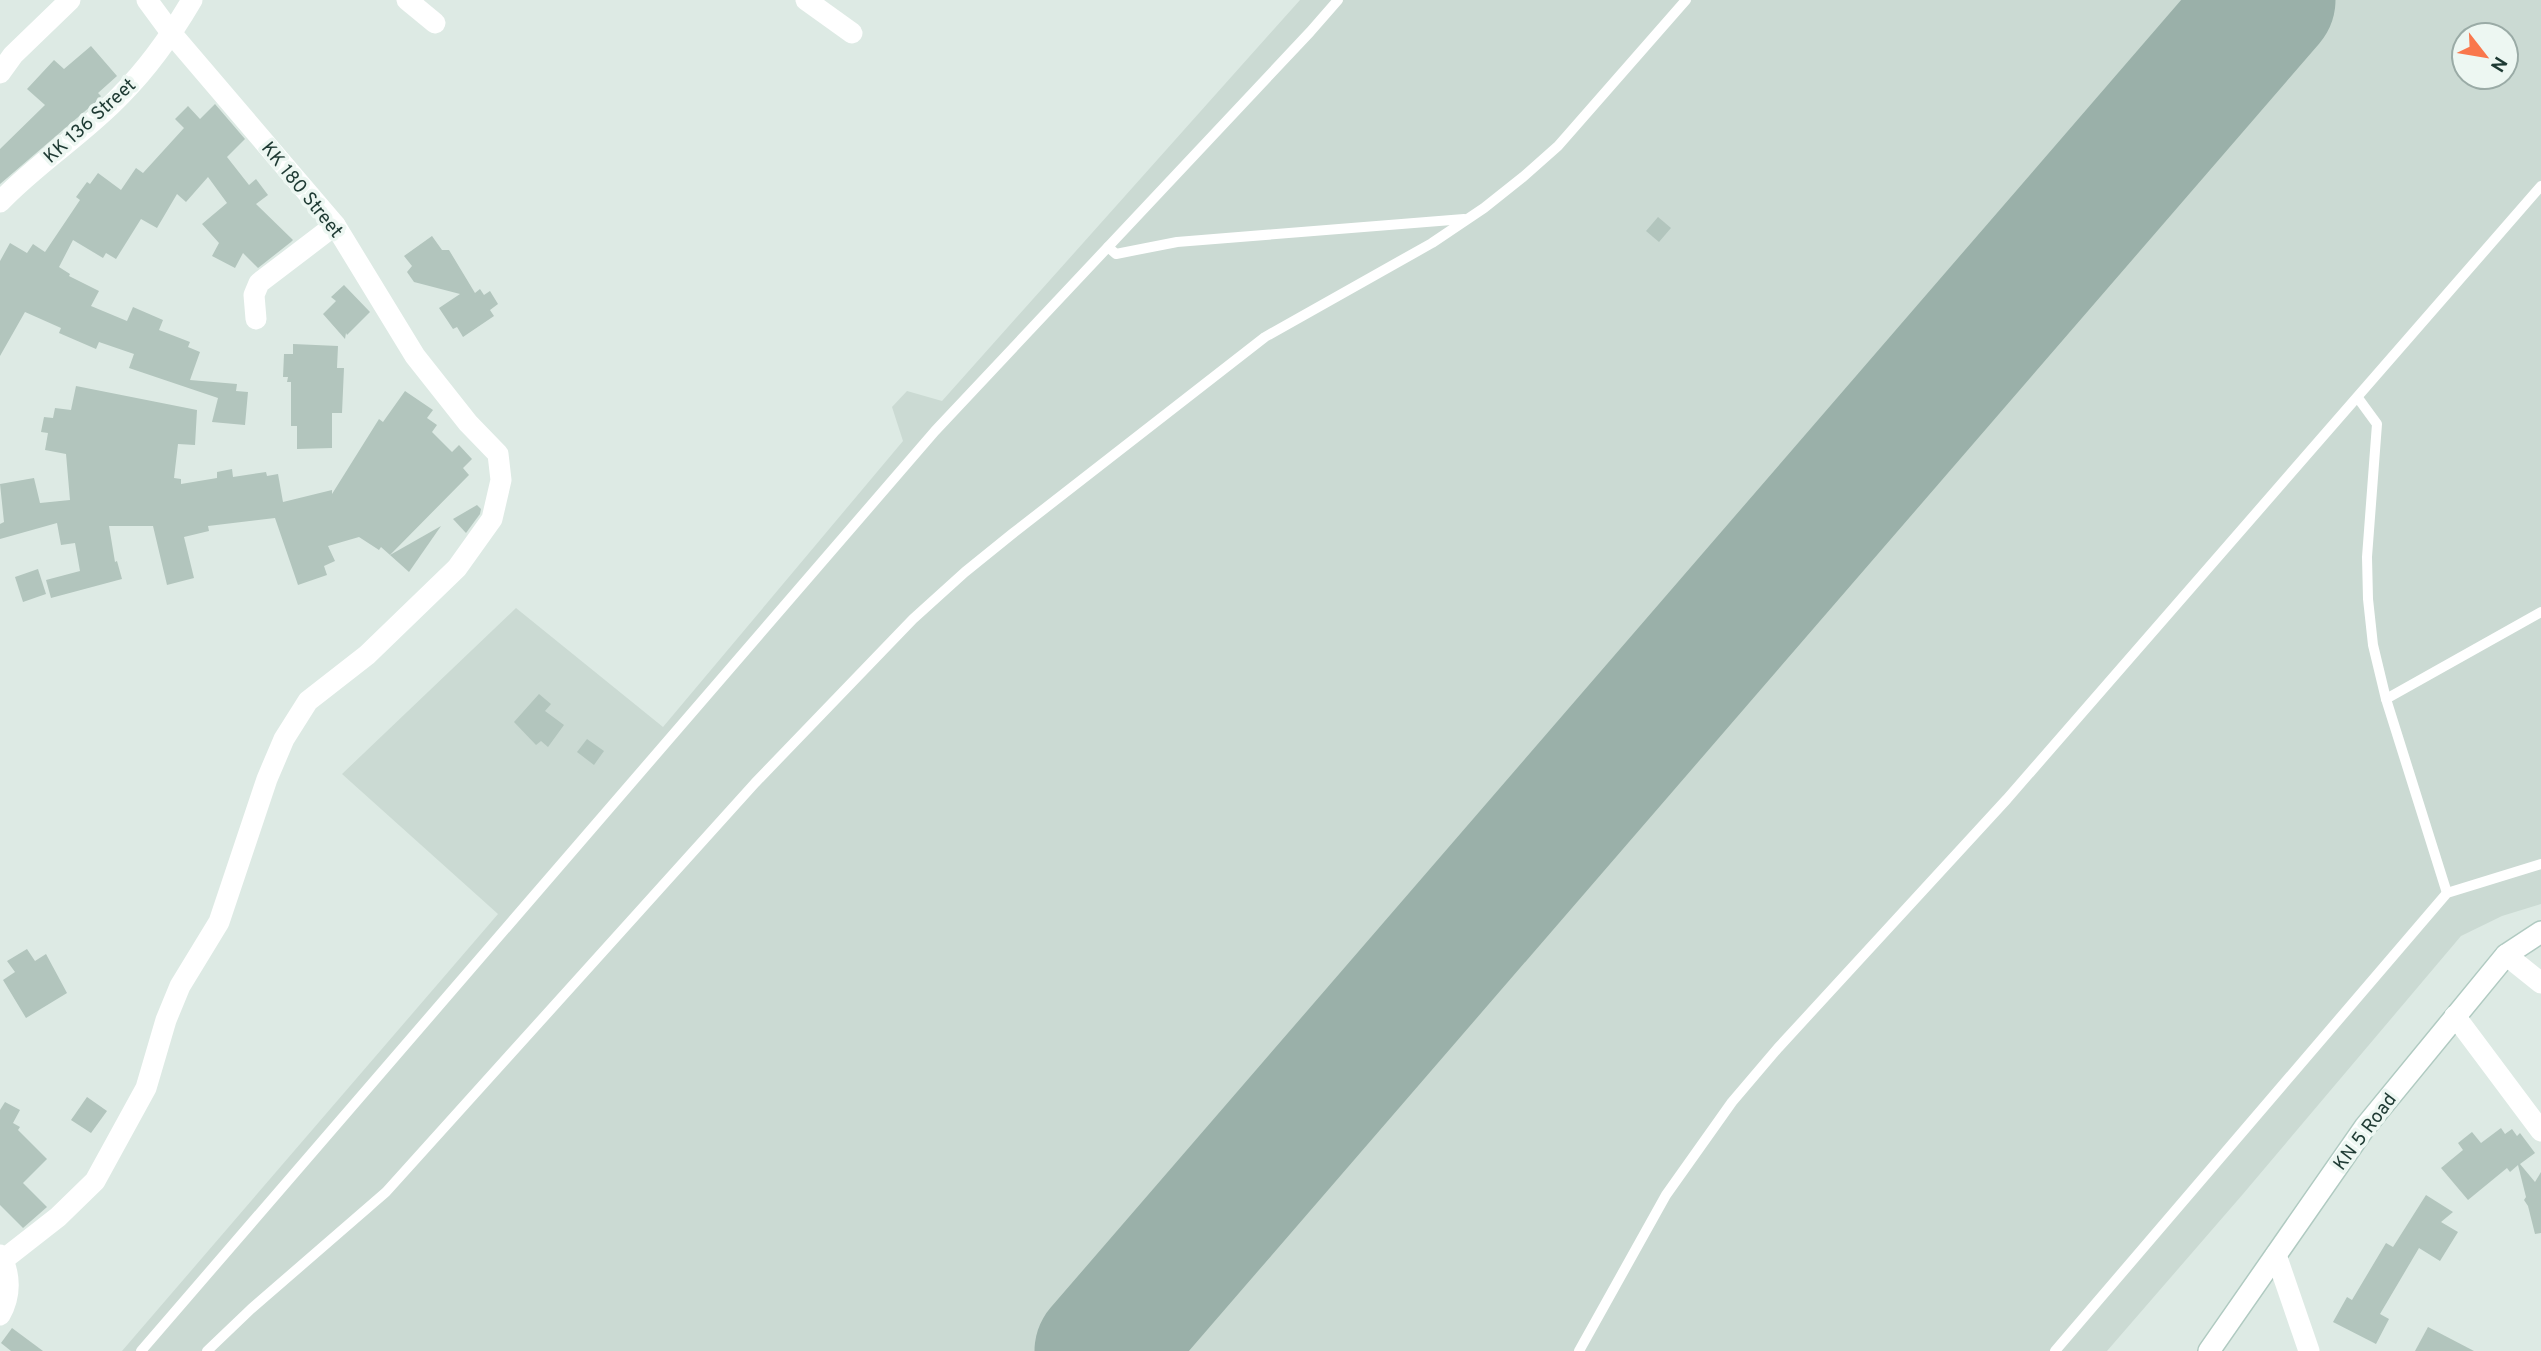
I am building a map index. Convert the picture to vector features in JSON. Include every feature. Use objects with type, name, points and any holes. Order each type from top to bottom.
[{"type":"street","points":[[0,73],[13,55],[69,0]]},
{"type":"street","name":"KK 180 Street","points":[[1,1258],[58,1217],[95,1181],[145,1088],[166,1020],[180,986],[219,922],[267,779],[284,739],[308,701],[367,655],[457,568],[492,519],[501,480],[498,454],[468,423],[415,356],[335,225],[146,0]]},
{"type":"street","name":"KK 136 Street","points":[[0,202],[121,96],[172,34],[192,0]]},
{"type":"street","points":[[407,0],[435,23]]},
{"type":"street","points":[[806,0],[852,33]]},
{"type":"street","points":[[256,319],[254,295],[259,283],[335,225]]},
{"type":"street","name":"KN 5 Road","points":[[2209,1351],[2365,1127],[2506,955],[2541,932]]},
{"type":"street","points":[[2506,955],[2541,983]]},
{"type":"street","points":[[2455,1016],[2541,1131]]},
{"type":"street","points":[[2276,1255],[2309,1351]]},
{"type":"street","points":[[0,1315],[8,1296],[9,1283],[1,1258]]},
{"type":"lane","points":[[141,1351],[935,431],[1338,0]]},
{"type":"lane","points":[[207,1351],[251,1309],[386,1192],[755,783],[913,619],[965,572],[1265,337],[1433,243],[1523,177],[1558,146],[1686,0]]},
{"type":"lane","points":[[1579,1351],[1666,1195],[1732,1102],[1778,1048],[2007,799],[2541,186]]},
{"type":"lane","points":[[1108,247],[1116,254],[1177,242],[1467,219]]},
{"type":"lane","points":[[2358,398],[2377,424],[2367,557],[2368,599],[2374,645],[2386,699],[2447,893]]},
{"type":"lane","points":[[2386,699],[2541,612]]},
{"type":"lane","points":[[2055,1351],[2447,893],[2541,864]]},
{"type":"shaded area","points":[[1300,0],[2541,0],[2541,904],[2502,916],[2461,936],[2107,1351],[122,1351],[498,914],[342,774],[516,608],[663,727],[903,441],[892,407],[907,391],[942,401]]},
{"type":"building","points":[[91,46],[117,76],[98,93],[101,96],[98,100],[0,184],[0,149],[45,105],[27,89],[54,60],[64,69]]},
{"type":"building","points":[[215,104],[245,139],[227,157],[249,185],[256,179],[268,195],[256,204],[293,240],[258,268],[243,253],[235,268],[212,256],[219,243],[202,224],[227,203],[208,177],[186,202],[177,194],[157,228],[141,219],[116,259],[106,253],[103,258],[73,240],[59,267],[70,274],[69,276],[99,291],[91,306],[127,321],[133,307],[163,320],[159,330],[190,342],[188,347],[200,352],[190,380],[237,384],[236,391],[248,392],[245,425],[212,422],[218,398],[129,368],[134,354],[99,342],[96,349],[59,333],[61,328],[25,312],[0,356],[0,261],[10,243],[27,253],[33,244],[45,252],[80,200],[76,197],[87,182],[90,184],[98,173],[121,190],[136,168],[143,173],[184,128],[175,119],[188,106],[200,119]]},
{"type":"building","points":[[1658,217],[1671,228],[1659,242],[1646,231]]},
{"type":"building","points":[[432,236],[442,250],[449,250],[475,293],[480,289],[484,295],[490,291],[498,304],[490,310],[494,316],[463,337],[457,327],[453,329],[439,308],[460,294],[414,282],[407,272],[412,266],[404,256]]},
{"type":"building","points":[[344,285],[370,312],[347,335],[346,333],[345,339],[323,314],[336,301],[331,297]]},
{"type":"building","points":[[293,344],[338,346],[337,368],[344,368],[342,413],[332,413],[332,448],[297,449],[297,426],[291,426],[291,382],[287,382],[288,377],[283,377],[284,354],[293,354]]},
{"type":"building","points":[[76,386],[197,410],[195,445],[178,444],[174,478],[181,479],[181,484],[217,478],[217,472],[232,469],[233,477],[266,472],[267,476],[278,474],[283,502],[332,490],[332,494],[379,419],[383,422],[405,391],[433,410],[427,418],[437,425],[432,432],[452,452],[459,445],[472,459],[463,468],[469,475],[390,555],[381,547],[379,550],[359,537],[328,546],[335,561],[324,566],[327,575],[298,585],[275,518],[208,526],[209,531],[184,537],[194,578],[167,585],[153,526],[109,526],[115,562],[117,561],[122,579],[51,598],[46,580],[80,571],[75,543],[61,545],[57,523],[0,539],[0,524],[4,522],[0,484],[34,478],[40,503],[70,500],[66,454],[45,450],[48,433],[41,432],[44,417],[53,418],[55,408],[71,410]]},
{"type":"building","points":[[477,505],[481,509],[480,514],[466,533],[453,519]]},
{"type":"building","points":[[441,526],[409,572],[390,555]]},
{"type":"building","points":[[38,569],[46,594],[23,602],[15,577]]},
{"type":"building","points":[[539,694],[551,704],[545,711],[564,725],[548,747],[541,741],[536,745],[514,722]]},
{"type":"building","points":[[587,739],[604,751],[594,765],[577,752]]},
{"type":"building","points":[[27,949],[35,961],[46,954],[67,993],[26,1018],[3,980],[15,972],[7,961]]},
{"type":"building","points":[[87,1097],[107,1111],[91,1133],[71,1120]]},
{"type":"building","points":[[5,1102],[20,1110],[13,1123],[20,1127],[18,1130],[47,1159],[23,1183],[47,1207],[23,1228],[0,1205],[0,1110]]},
{"type":"building","points":[[2501,1128],[2505,1134],[2512,1129],[2517,1136],[2520,1133],[2535,1153],[2520,1164],[2535,1182],[2541,1172],[2541,1233],[2535,1234],[2524,1200],[2526,1197],[2518,1165],[2510,1172],[2507,1168],[2468,1200],[2441,1168],[2463,1150],[2458,1143],[2472,1132],[2481,1143]]},
{"type":"building","points":[[2426,1195],[2453,1212],[2441,1222],[2458,1232],[2440,1261],[2419,1248],[2380,1314],[2389,1319],[2376,1344],[2333,1322],[2347,1297],[2352,1300],[2386,1243],[2393,1247]]},
{"type":"building","points":[[2428,1327],[2474,1351],[2415,1351]]},
{"type":"building","points":[[12,1328],[43,1351],[11,1351],[1,1343]]},
{"type":"runway","points":[[1101,1351],[2269,0]]}]
